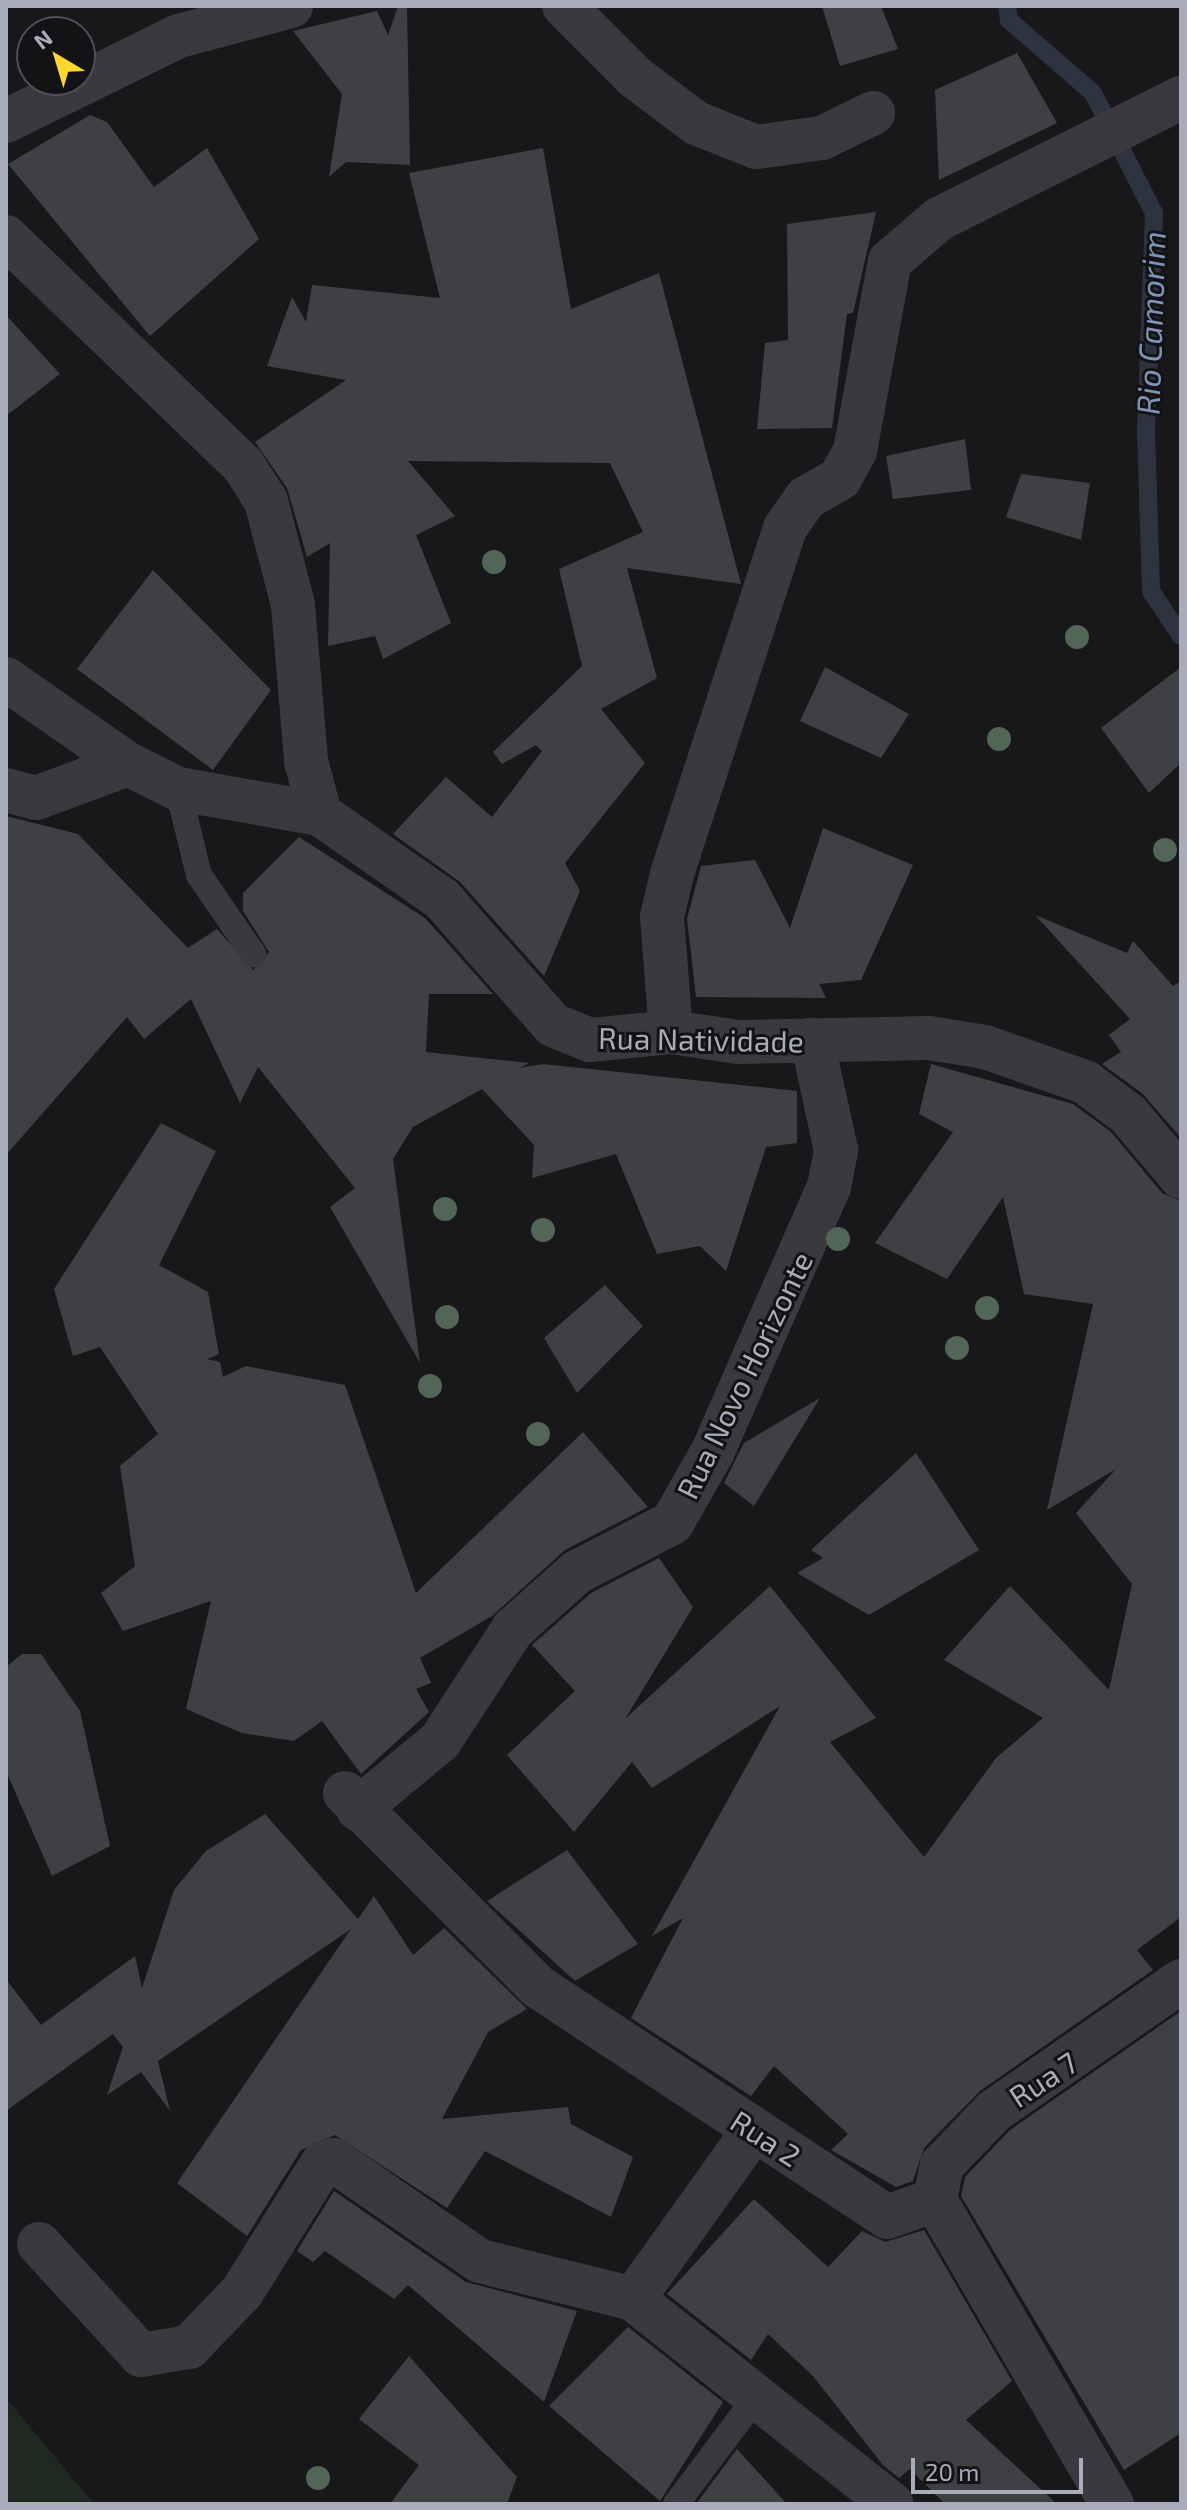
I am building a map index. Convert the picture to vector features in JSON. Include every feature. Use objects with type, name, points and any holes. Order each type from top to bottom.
[{"type":"street","points":[[6,121],[179,36],[291,6]]},
{"type":"street","points":[[564,6],[635,77],[696,123],[756,147],[822,138],[873,113]]},
{"type":"street","points":[[671,1032],[662,931],[672,874],[785,528],[806,498],[848,470],[855,451],[890,261],[939,219],[1064,161],[1181,98]]},
{"type":"street","points":[[6,237],[243,465],[266,501],[293,605],[306,761],[320,814]]},
{"type":"street","name":"Rua Natividade","points":[[6,679],[128,764],[178,789],[320,814],[442,899],[553,1025],[590,1040],[671,1032],[738,1042],[929,1038],[1032,1060],[1085,1082],[1128,1114],[1181,1177]]},
{"type":"street","points":[[6,790],[36,798],[128,764]]},
{"type":"street","name":"Rua Novo Horizonte","points":[[352,1801],[440,1741],[513,1629],[577,1572],[672,1523],[712,1453],[745,1364],[829,1187],[836,1150],[812,1040]]},
{"type":"street","name":"Rua 2","points":[[352,1801],[537,1986],[887,2217],[935,2200]]},
{"type":"street","name":"Rua 7","points":[[935,2200],[942,2165],[994,2111],[1181,1981]]},
{"type":"street","points":[[633,2299],[754,2130]]},
{"type":"street","points":[[39,2244],[141,2355],[189,2347],[242,2292],[322,2164],[333,2160],[480,2261],[633,2299],[760,2392],[892,2504]]},
{"type":"street","points":[[935,2200],[1112,2504]]},
{"type":"lane","points":[[178,789],[199,875],[253,954]]},
{"type":"lane","points":[[676,2504],[760,2392]]},
{"type":"shaded area","points":[[6,2398],[94,2504],[6,2504]]},
{"type":"building","points":[[398,6],[407,6],[410,165],[346,162],[329,177],[342,94],[293,31],[377,11],[388,35]]},
{"type":"building","points":[[822,6],[881,6],[898,49],[840,66]]},
{"type":"building","points":[[1017,53],[1057,123],[939,180],[935,90]]},
{"type":"building","points":[[90,115],[107,122],[154,187],[207,148],[259,239],[150,336],[8,164]]},
{"type":"building","points":[[543,148],[571,309],[659,273],[741,584],[627,568],[657,678],[601,709],[645,763],[565,863],[580,891],[544,976],[460,882],[393,834],[446,777],[492,817],[542,751],[536,745],[502,764],[493,752],[582,666],[559,569],[643,532],[610,463],[408,461],[455,516],[416,535],[451,623],[383,659],[375,636],[328,646],[330,543],[307,557],[287,488],[255,442],[346,380],[267,366],[292,297],[306,322],[312,285],[440,298],[409,173]]},
{"type":"building","points":[[876,212],[853,313],[847,314],[832,428],[757,429],[765,343],[788,340],[787,224]]},
{"type":"building","points":[[6,315],[60,374],[6,416]]},
{"type":"building","points":[[965,439],[971,490],[893,499],[886,456]]},
{"type":"building","points":[[1021,474],[1090,483],[1081,540],[1006,517]]},
{"type":"building","points":[[153,570],[271,690],[213,770],[77,669]]},
{"type":"building","points":[[825,667],[909,714],[881,758],[800,721]]},
{"type":"building","points":[[1181,667],[1181,763],[1149,793],[1101,728]]},
{"type":"building","points":[[6,816],[78,834],[188,948],[217,929],[253,970],[269,952],[243,911],[243,893],[299,837],[425,918],[493,994],[429,994],[426,1052],[529,1063],[519,1068],[543,1064],[797,1091],[797,1143],[766,1147],[726,1271],[700,1246],[657,1254],[616,1154],[532,1178],[534,1145],[482,1089],[413,1127],[393,1159],[420,1363],[330,1207],[355,1188],[258,1067],[240,1103],[191,999],[144,1039],[127,1017],[6,1155]]},
{"type":"building","points":[[823,828],[913,865],[861,980],[819,984],[826,998],[696,997],[687,919],[701,866],[755,860],[790,928]]},
{"type":"building","points":[[1035,915],[1127,953],[1133,941],[1173,986],[1181,981],[1181,1138],[1143,1094],[1102,1064],[1121,1052],[1109,1035],[1130,1019]]},
{"type":"building","points":[[931,1064],[1073,1104],[1111,1132],[1162,1193],[1181,1201],[1181,1917],[1137,1950],[1153,1970],[980,2091],[924,2148],[913,2181],[896,2187],[831,2150],[848,2134],[774,2066],[751,2096],[631,2018],[683,1918],[652,1936],[780,1706],[652,1788],[632,1762],[574,1832],[507,1755],[575,1691],[532,1645],[591,1593],[659,1558],[693,1607],[625,1719],[770,1586],[876,1718],[830,1742],[924,1857],[996,1758],[1043,1718],[944,1660],[1010,1586],[1109,1690],[1132,1584],[1076,1513],[1116,1469],[1047,1510],[1093,1304],[1024,1294],[1003,1197],[947,1279],[875,1243],[953,1132],[919,1114]]},
{"type":"building","points":[[161,1123],[216,1151],[159,1265],[208,1292],[219,1354],[207,1359],[220,1362],[223,1377],[246,1366],[345,1385],[416,1593],[583,1432],[648,1507],[565,1550],[492,1616],[420,1658],[431,1683],[416,1689],[429,1712],[361,1774],[322,1721],[294,1741],[242,1733],[186,1709],[211,1601],[123,1631],[101,1593],[135,1566],[120,1466],[158,1434],[100,1347],[73,1356],[54,1289]]},
{"type":"building","points":[[605,1285],[643,1326],[577,1393],[544,1338]]},
{"type":"building","points":[[820,1398],[754,1506],[724,1483],[744,1443]]},
{"type":"building","points":[[916,1453],[979,1550],[869,1615],[797,1573],[823,1558],[811,1550]]},
{"type":"building","points":[[22,1654],[41,1654],[80,1711],[110,1846],[52,1876],[6,1771],[6,1667]]},
{"type":"building","points":[[265,1814],[358,1919],[374,1896],[413,1955],[444,1928],[527,2009],[488,2032],[442,2119],[568,2107],[571,2124],[633,2157],[611,2217],[485,2151],[447,2208],[335,2135],[301,2150],[247,2236],[177,2183],[351,1929],[158,2061],[170,2111],[141,2072],[107,2095],[123,2047],[113,2034],[6,2111],[6,1979],[41,2025],[135,1956],[142,1988],[174,1890],[206,1851]]},
{"type":"building","points":[[567,1850],[638,1944],[575,1981],[487,1901]]},
{"type":"building","points":[[1181,2011],[1181,2433],[1124,2470],[961,2196],[965,2177],[1010,2130]]},
{"type":"building","points":[[334,2191],[466,2282],[577,2311],[544,2402],[408,2285],[394,2299],[325,2251],[313,2262],[297,2251]]},
{"type":"building","points":[[754,2199],[828,2267],[862,2231],[885,2242],[924,2230],[1012,2381],[966,2420],[1057,2504],[945,2504],[910,2469],[899,2478],[883,2465],[813,2376],[768,2334],[751,2360],[667,2294]]},
{"type":"building","points":[[628,2327],[723,2402],[660,2501],[549,2406]]},
{"type":"building","points":[[409,2356],[517,2477],[507,2504],[390,2504],[419,2465],[359,2419]]},
{"type":"building","points":[[737,2449],[787,2504],[696,2504]]},
{"type":"waterway","name":"Rio Camorim","points":[[1007,6],[1009,20],[1093,93],[1154,213],[1146,431],[1151,591],[1181,636]]}]
